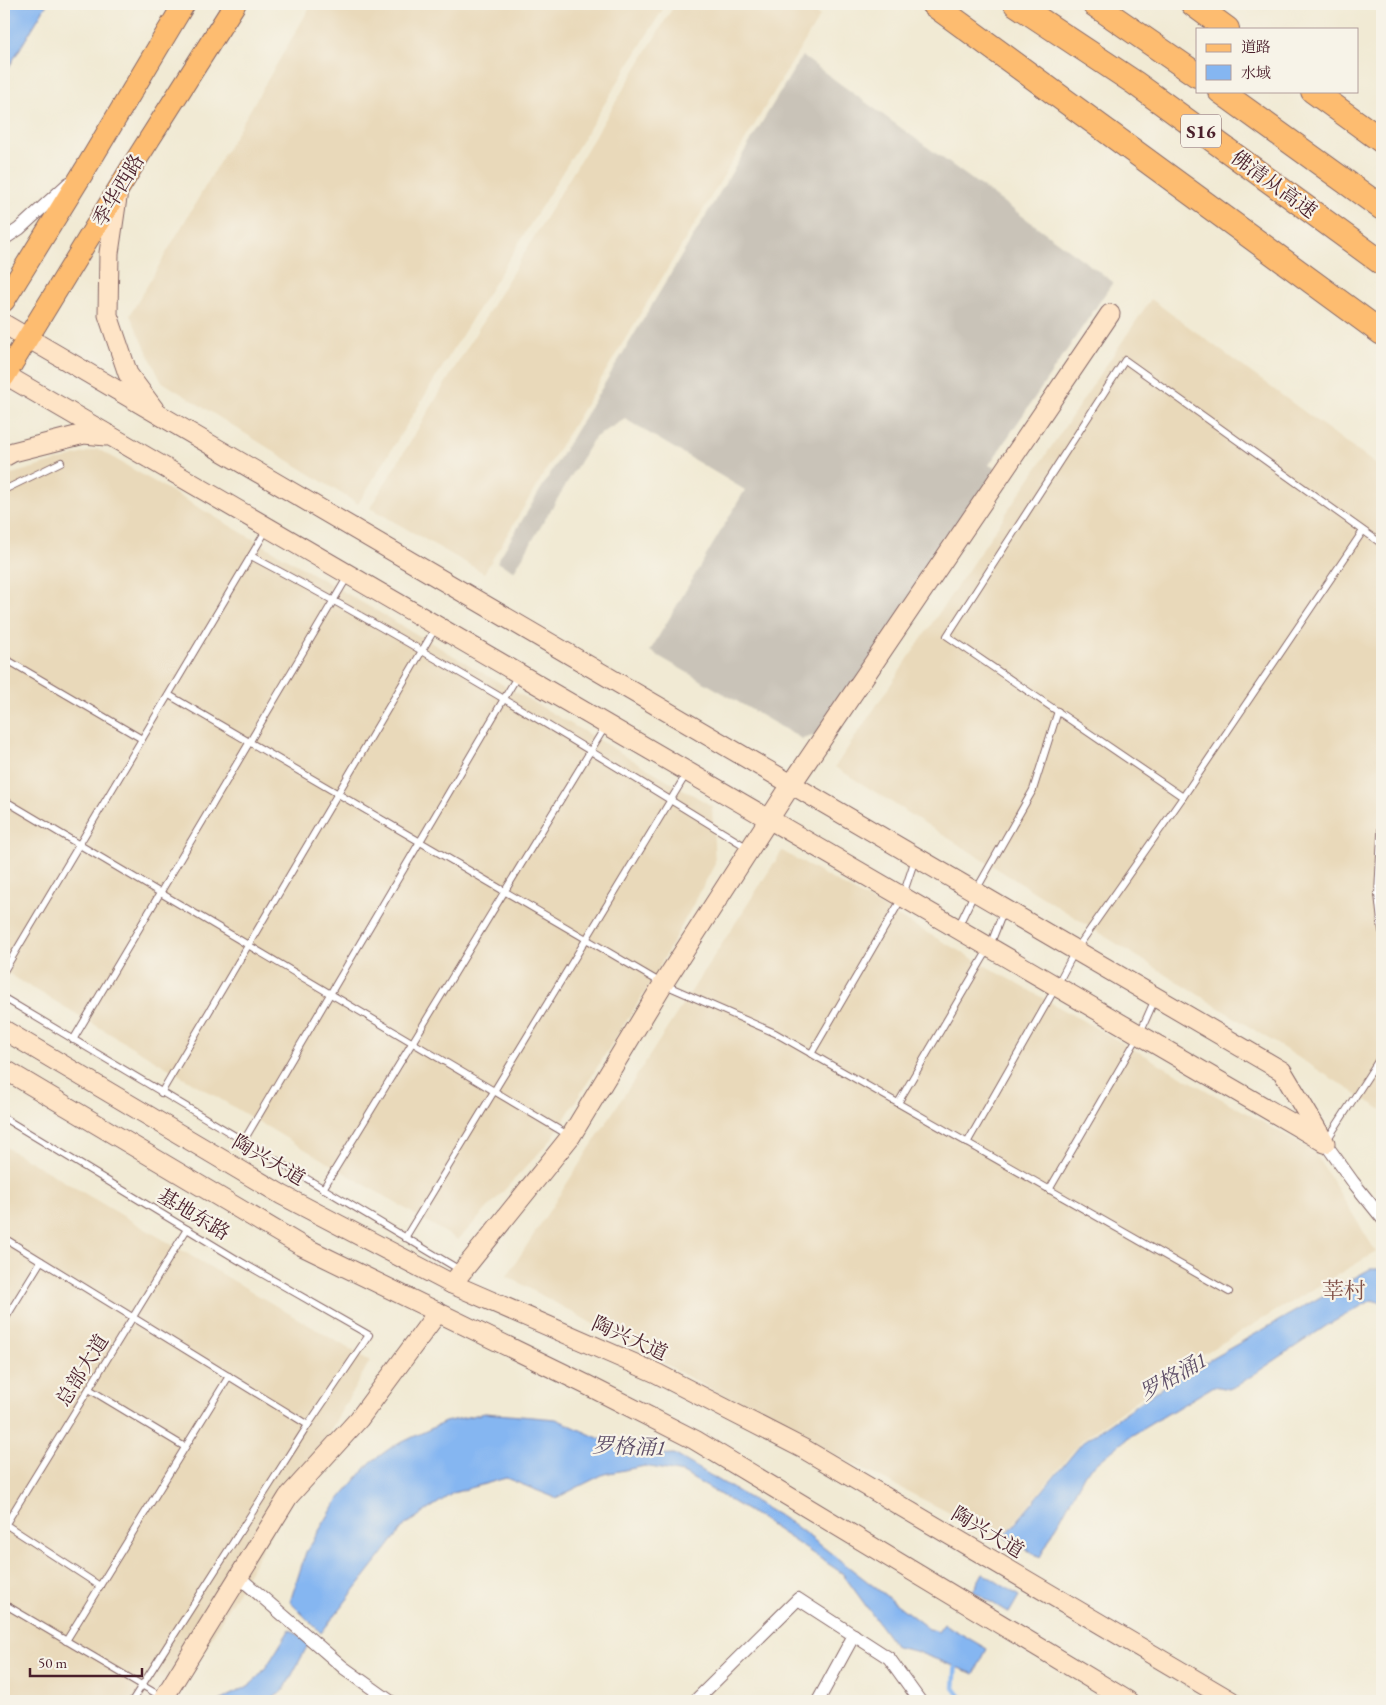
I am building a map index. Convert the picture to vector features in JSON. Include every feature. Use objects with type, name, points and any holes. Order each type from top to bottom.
[{"type":"highway","points":[[933,4],[1382,333]]},
{"type":"highway","name":"佛清从高速","points":[[1016,4],[1142,88],[1382,264]]},
{"type":"highway","points":[[1094,4],[1196,74]]},
{"type":"highway","points":[[1193,4],[1226,28]]},
{"type":"highway","name":"S16","points":[[1221,92],[1382,208]]},
{"type":"highway","points":[[1314,92],[1382,141]]},
{"type":"main road","name":"季华西路","points":[[4,301],[184,4]]},
{"type":"main road","name":"季华西路","points":[[4,375],[235,4]]},
{"type":"street","points":[[4,239],[19,229],[86,168]]},
{"type":"street","points":[[119,188],[109,253],[108,315],[128,374],[157,414]]},
{"type":"street","points":[[457,1278],[571,1136],[663,984],[791,785],[1110,314]]},
{"type":"street","points":[[4,324],[1282,1071],[1325,1143],[1382,1218]]},
{"type":"street","points":[[4,375],[1325,1143]]},
{"type":"street","points":[[4,457],[13,452],[84,434],[112,437]]},
{"type":"street","name":"陶兴大道","points":[[4,1030],[282,1195],[656,1373],[804,1449],[1231,1701]]},
{"type":"street","points":[[4,1069],[300,1245],[585,1384],[695,1440],[1128,1701]]},
{"type":"street","points":[[163,1700],[288,1498],[359,1419],[438,1312]]},
{"type":"street","points":[[239,1577],[344,1668],[390,1701]]},
{"type":"street","points":[[696,1701],[798,1599],[889,1658],[920,1701]]},
{"type":"street","points":[[818,1701],[854,1635]]},
{"type":"lane","points":[[1183,798],[948,636],[1125,360],[1382,544]]},
{"type":"lane","points":[[4,490],[61,462]]},
{"type":"lane","points":[[4,971],[268,528]]},
{"type":"lane","points":[[967,1142],[1075,951],[1183,798],[1363,531]]},
{"type":"lane","points":[[251,556],[422,650],[751,849]]},
{"type":"lane","points":[[74,1040],[349,576]]},
{"type":"lane","points":[[161,1093],[436,626]]},
{"type":"lane","points":[[4,658],[142,739]]},
{"type":"lane","points":[[243,1142],[518,674]]},
{"type":"lane","points":[[169,694],[663,984],[775,1033],[1229,1292]]},
{"type":"lane","points":[[957,930],[975,892],[1033,790],[1058,711]]},
{"type":"lane","points":[[324,1189],[606,725]]},
{"type":"lane","points":[[405,1238],[687,773]]},
{"type":"lane","points":[[4,800],[571,1136]]},
{"type":"lane","points":[[1382,814],[1378,894],[1382,931]]},
{"type":"lane","points":[[812,1054],[902,898],[916,858]]},
{"type":"lane","points":[[898,1104],[989,948],[1004,909]]},
{"type":"lane","points":[[4,998],[405,1238],[457,1278]]},
{"type":"lane","points":[[1049,1190],[1139,1035],[1156,998]]},
{"type":"lane","points":[[1325,1143],[1382,1055]]},
{"type":"lane","name":"基地东路","points":[[4,1118],[187,1229],[368,1335],[308,1425]]},
{"type":"lane","name":"总部大道","points":[[5,1526],[187,1229]]},
{"type":"lane","points":[[4,1238],[308,1425],[132,1701]]},
{"type":"lane","points":[[4,1321],[41,1261]]},
{"type":"lane","points":[[66,1641],[229,1376]]},
{"type":"lane","points":[[89,1389],[185,1447]]},
{"type":"lane","points":[[5,1526],[100,1586]]},
{"type":"lane","points":[[4,1604],[163,1700]]},
{"type":"shaded area","points":[[312,4],[666,4],[358,504],[161,381],[130,315]]},
{"type":"shaded area","points":[[675,4],[800,4],[820,16],[484,573],[370,508]]},
{"type":"shaded area","points":[[802,56],[1113,282],[989,465],[997,469],[820,734],[802,739],[650,651],[745,490],[625,419],[594,438],[514,571],[497,562]]},
{"type":"shaded area","points":[[1151,299],[1382,469],[1382,1110],[835,767]]},
{"type":"shaded area","points":[[98,449],[712,806],[715,864],[650,984],[551,1140],[458,1240],[4,971],[4,478],[5,476]]},
{"type":"shaded area","points":[[782,851],[1314,1151],[1376,1252],[1188,1363],[1082,1440],[1001,1539],[757,1415],[507,1276]]},
{"type":"shaded area","points":[[4,1146],[370,1361],[175,1701],[4,1701]]},
{"type":"water","points":[[4,4],[47,4],[4,75]]},
{"type":"water","points":[[1370,1269],[1382,1269],[1382,1303],[1372,1300],[1326,1326],[1238,1385],[1229,1389],[1214,1386],[1129,1437],[1085,1473],[1040,1557],[1004,1537],[1083,1442],[1167,1384]]},
{"type":"water","points":[[485,1413],[556,1419],[607,1442],[630,1456],[674,1454],[793,1524],[929,1629],[938,1632],[944,1624],[987,1649],[974,1674],[915,1651],[896,1647],[842,1573],[755,1515],[683,1473],[645,1466],[604,1474],[556,1498],[506,1478],[453,1493],[405,1525],[321,1633],[290,1602],[306,1552],[336,1503],[371,1462],[392,1447],[445,1422]]},
{"type":"water","points":[[983,1573],[1019,1596],[1009,1613],[973,1591]]},
{"type":"water","points":[[290,1629],[309,1643],[285,1688],[270,1701],[220,1701],[251,1684],[257,1678]]},
{"type":"waterway","points":[[956,1661],[954,1688],[964,1701]]},
{"type":"district","name":"莘村","points":[[1344,1290]]},
{"type":"water label","name":"罗格涌1","points":[[1173,1376]]},
{"type":"water label","name":"罗格涌1","points":[[629,1446]]}]
